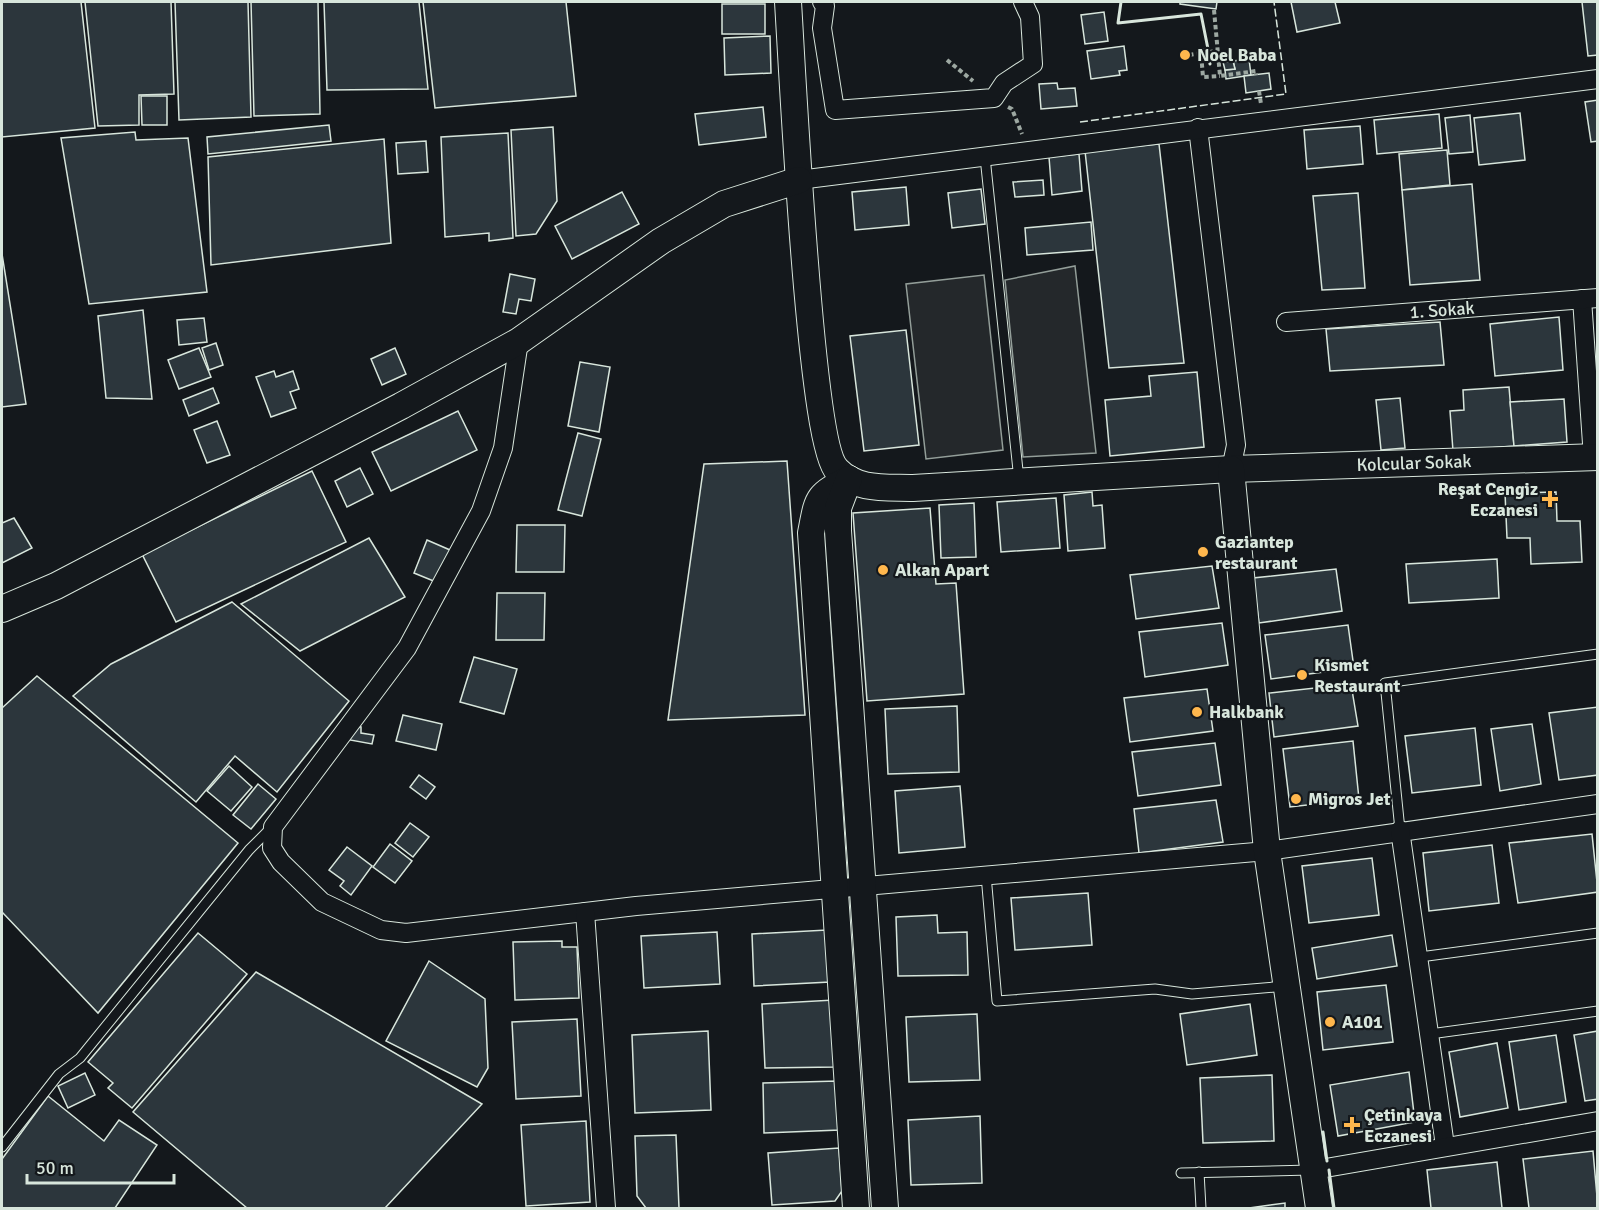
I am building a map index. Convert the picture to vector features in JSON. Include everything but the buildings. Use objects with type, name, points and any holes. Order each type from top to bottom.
[{"type":"street","points":[[788,2],[799,180],[817,379],[826,446],[835,469],[849,479]]},
{"type":"street","points":[[822,2],[825,6],[822,28],[835,110],[994,98],[1004,83],[1033,64],[1030,17],[1023,2]]},
{"type":"street","points":[[2,609],[77,575],[401,406],[519,341],[661,241],[724,204],[799,180],[1145,134],[1598,80]]},
{"type":"street","points":[[1198,128],[1236,445],[1231,469],[1267,851],[1319,1209]]},
{"type":"street","points":[[1590,298],[1595,457]]},
{"type":"street","name":"1. Sokak","points":[[1286,322],[1590,298]]},
{"type":"street","points":[[519,341],[503,448],[481,511],[407,648],[273,826],[272,848],[281,862],[322,902],[381,930],[406,933],[585,912],[864,885],[1267,851],[1400,830],[1598,804]]},
{"type":"street","name":"Kolcular Sokak","points":[[849,479],[861,486],[914,488],[1231,469],[1595,457]]},
{"type":"street","points":[[849,479],[838,508],[838,531],[885,1209]]},
{"type":"street","points":[[849,479],[823,492],[811,533],[856,1209]]},
{"type":"street","points":[[1400,830],[1420,957],[1445,1146]]},
{"type":"street","points":[[585,912],[606,1209]]},
{"type":"street","points":[[1314,1170],[1598,1121]]},
{"type":"lane","points":[[985,157],[1019,482]]},
{"type":"lane","points":[[1400,830],[1385,682],[1598,654]]},
{"type":"lane","points":[[2,1147],[59,1074],[80,1058],[249,850],[273,826]]},
{"type":"lane","points":[[986,875],[997,1002],[1155,989],[1192,994],[1287,986]]},
{"type":"lane","points":[[1420,957],[1598,933]]},
{"type":"lane","points":[[1430,1034],[1598,1011]]},
{"type":"lane","points":[[1180,1173],[1314,1170]]},
{"type":"lane","points":[[1199,1172],[1201,1209]]},
{"type":"path","points":[[1214,10],[1220,76]]},
{"type":"path","points":[[1189,55],[1217,51]]},
{"type":"path","points":[[1201,53],[1203,77],[1256,71],[1256,75]]},
{"type":"path","points":[[1258,91],[1259,97]]},
{"type":"shaded area","points":[[1075,266],[1096,453],[1023,457],[1005,280]]},
{"type":"shaded area","points":[[984,275],[1003,450],[926,459],[906,284]]},
{"type":"fence","points":[[1080,122],[1286,94],[1274,2]]},
{"type":"wall","points":[[1121,2],[1118,23],[1201,14],[1208,49],[1201,50]]},
{"type":"wall","points":[[1202,57],[1209,56],[1210,64]]},
{"type":"wall","points":[[1323,1132],[1327,1161]]},
{"type":"wall","points":[[1329,1170],[1334,1208]]},
{"type":"place","name":"Noel Baba","points":[[1185,55]]},
{"type":"place","name":"Reşat Cengiz Eczanesi","points":[[1550,499]]},
{"type":"place","name":"Gaziantep restaurant","points":[[1203,552]]},
{"type":"place","name":"Alkan Apart","points":[[883,570]]},
{"type":"place","name":"Kismet Restaurant","points":[[1302,675]]},
{"type":"place","name":"Halkbank","points":[[1197,712]]},
{"type":"place","name":"Migros Jet","points":[[1296,799]]},
{"type":"place","name":"A101","points":[[1330,1022]]},
{"type":"place","name":"Çetinkaya Eczanesi","points":[[1352,1125]]}]
